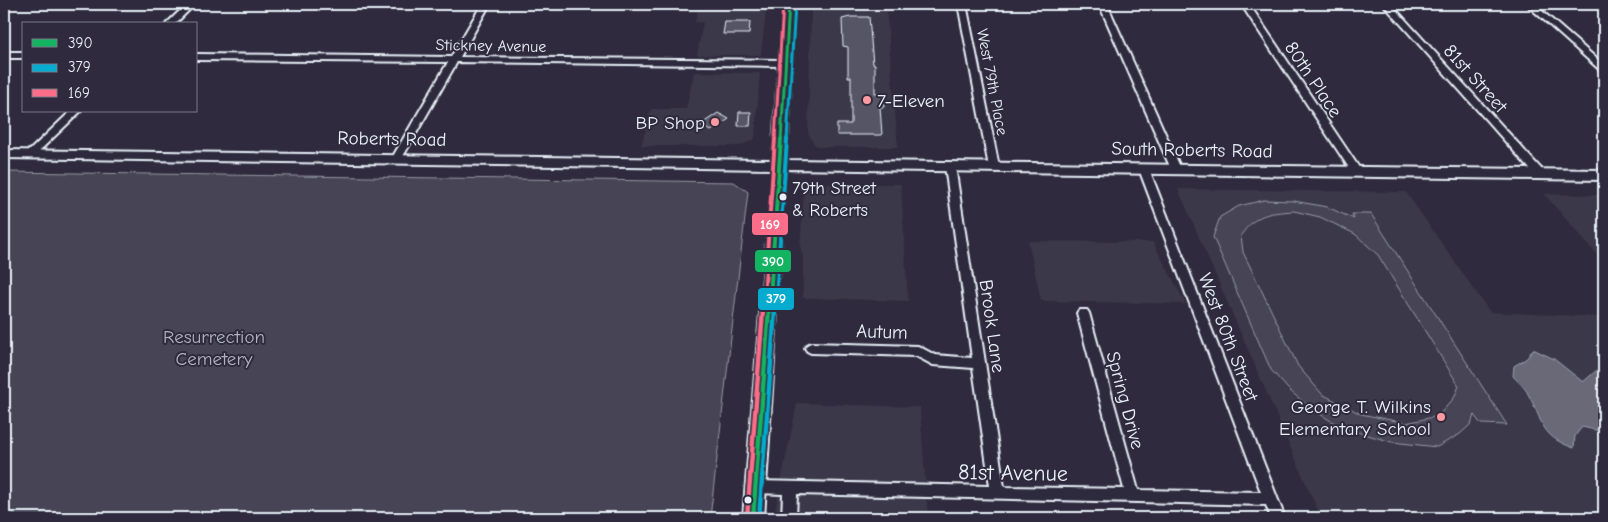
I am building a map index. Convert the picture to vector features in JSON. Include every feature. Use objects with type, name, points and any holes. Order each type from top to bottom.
[{"type":"street","points":[[172,22],[191,4]]},
{"type":"street","points":[[397,158],[486,4]]},
{"type":"street","points":[[752,518],[779,164],[789,4]]},
{"type":"street","name":"West 79th Place","points":[[962,4],[994,167]]},
{"type":"street","points":[[1103,4],[1176,169]]},
{"type":"street","name":"80th Place","points":[[1245,4],[1357,172]]},
{"type":"street","name":"81st Street","points":[[1387,4],[1540,174]]},
{"type":"street","points":[[1530,4],[1604,69]]},
{"type":"street","points":[[4,55],[22,55]]},
{"type":"street","name":"Stickney Avenue","points":[[198,57],[786,63]]},
{"type":"street","points":[[31,154],[76,112]]},
{"type":"street","name":"Roberts Road","points":[[4,154],[779,164]]},
{"type":"street","name":"South Roberts Road","points":[[779,164],[1604,175]]},
{"type":"street","name":"Brook Lane","points":[[950,166],[998,492]]},
{"type":"street","name":"West 80th Street","points":[[1144,169],[1278,518]]},
{"type":"street","name":"Spring Drive","points":[[1083,313],[1133,496]]},
{"type":"street","name":"Autum","points":[[811,348],[918,351],[933,360],[979,363]]},
{"type":"street","name":"81st Avenue","points":[[755,486],[1270,499]]},
{"type":"street","points":[[789,518],[790,487]]},
{"type":"shaded area","points":[[699,4],[767,4],[761,55],[697,55],[703,22],[695,22]]},
{"type":"shaded area","points":[[811,4],[886,4],[898,147],[819,147],[814,144],[808,133]]},
{"type":"shaded area","points":[[694,72],[760,73],[755,139],[740,146],[641,146],[651,109],[686,109]]},
{"type":"shaded area","points":[[815,184],[901,184],[908,301],[803,298],[803,258],[800,246],[804,189]]},
{"type":"shaded area","name":"George T. Wilkins Elementary School","points":[[1178,189],[1406,192],[1490,312],[1604,317],[1604,518],[1321,518]]},
{"type":"shaded area","points":[[1544,194],[1604,195],[1604,263]]},
{"type":"shaded area","points":[[1028,241],[1153,242],[1186,304],[1041,301]]},
{"type":"shaded area","points":[[797,403],[920,407],[928,517],[774,515]]},
{"type":"green space","name":"Resurrection Cemetery","points":[[4,172],[734,182],[748,192],[710,518],[4,518]]},
{"type":"green space","points":[[1264,200],[1294,201],[1327,207],[1354,219],[1352,214],[1371,214],[1507,425],[1481,424],[1474,415],[1471,424],[1460,434],[1437,447],[1392,442],[1343,428],[1313,410],[1289,390],[1271,370],[1213,237],[1220,217],[1239,206]],"holes":[[[1294,211],[1320,217],[1355,234],[1378,255],[1459,386],[1454,398],[1438,416],[1406,423],[1361,414],[1322,394],[1298,366],[1243,252],[1241,235],[1258,218],[1277,212]]]},
{"type":"water","points":[[1533,349],[1554,359],[1583,382],[1604,364],[1604,432],[1582,427],[1575,436],[1574,448],[1548,433],[1527,391],[1513,376],[1514,366],[1527,358]]},
{"type":"building","points":[[869,17],[873,64],[875,64],[875,93],[883,93],[884,107],[880,107],[882,135],[837,135],[837,124],[851,124],[851,77],[848,77],[848,47],[843,46],[842,19]]},
{"type":"building","points":[[725,22],[750,22],[749,34],[723,34]]},
{"type":"building","points":[[739,112],[751,112],[750,126],[738,126]]},
{"type":"building","name":"BP Shop","points":[[718,113],[729,119],[711,131],[700,125]]},
{"type":"transit line","name":"169","points":[[747,518],[769,235],[783,4]]},
{"type":"transit line","name":"390","points":[[753,518],[775,235],[789,4]]},
{"type":"transit line","name":"379","points":[[759,518],[781,235],[795,4]]},
{"type":"place","name":"7-Eleven","points":[[867,100]]},
{"type":"place","name":"BP Shop","points":[[715,122]]},
{"type":"place","name":"79th Street & Roberts","points":[[783,197]]},
{"type":"place","name":"George T. Wilkins Elementary School","points":[[1441,417]]}]
